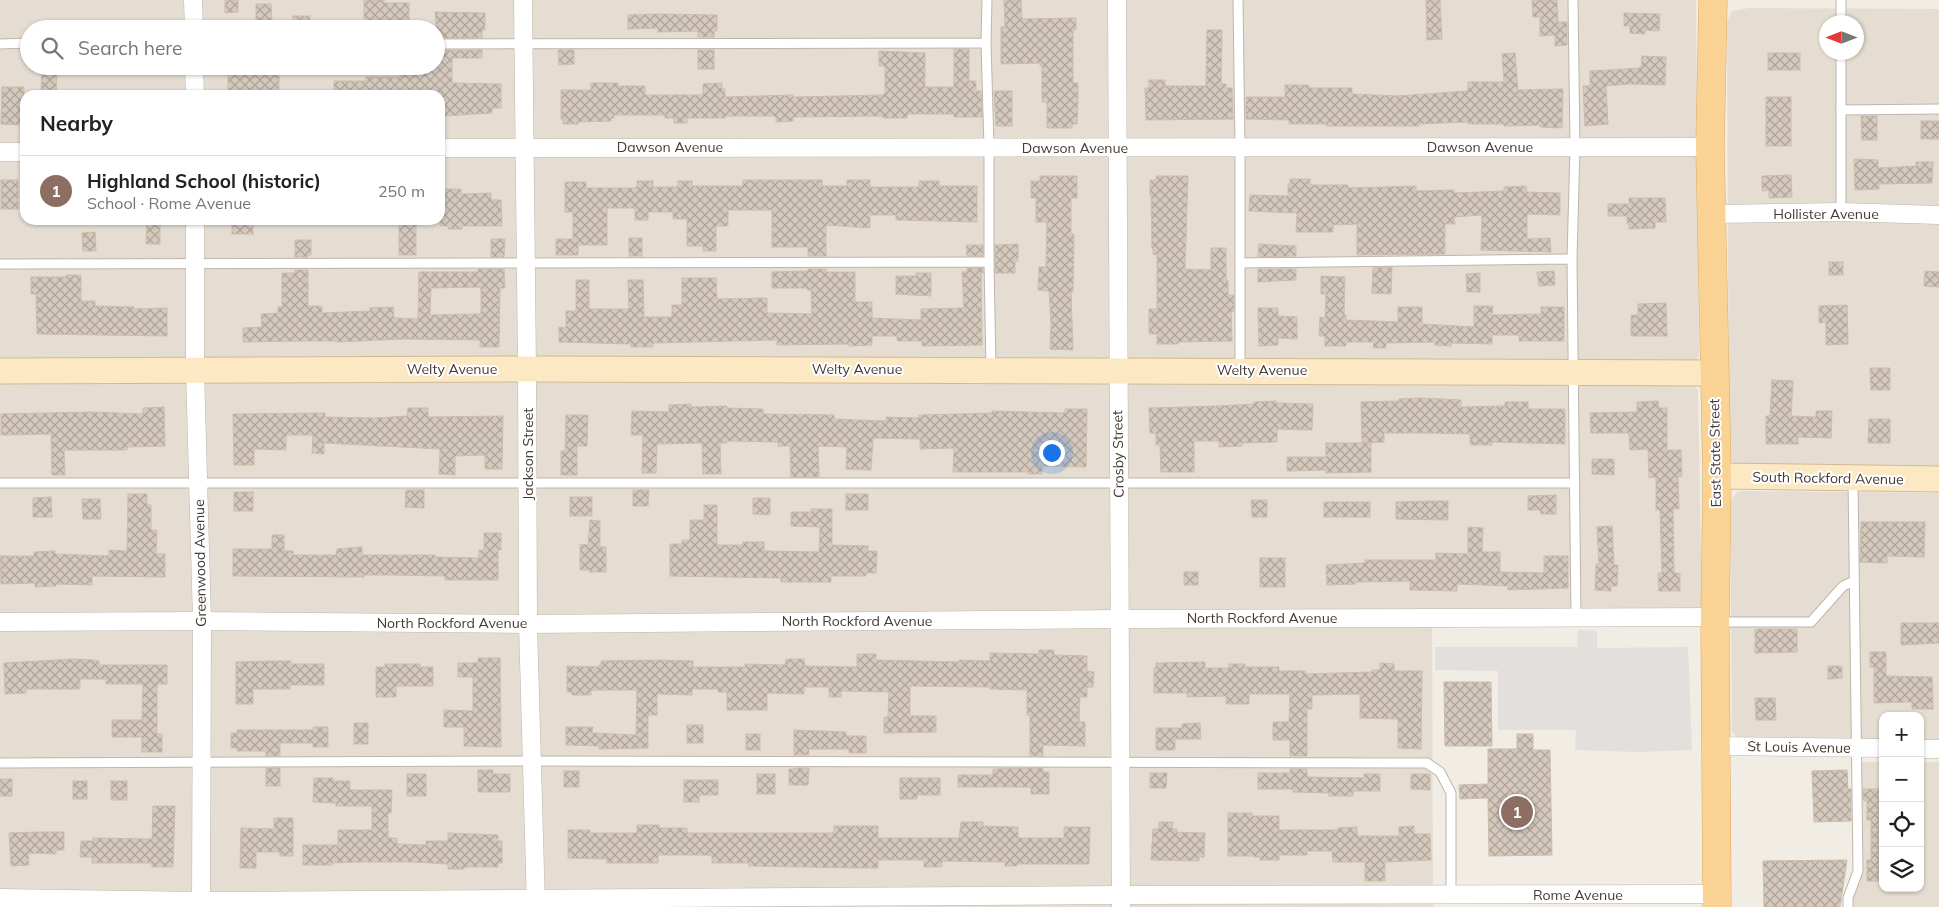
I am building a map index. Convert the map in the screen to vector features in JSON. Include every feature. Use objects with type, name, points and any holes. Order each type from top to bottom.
[{"type":"main road","name":"East State Street","points":[[1713,0],[1710,147],[1713,214],[1717,476],[1715,619],[1717,901]]},
{"type":"street","points":[[193,0],[194,20]]},
{"type":"street","name":"Jackson Street","points":[[523,0],[528,368],[528,624],[536,902]]},
{"type":"street","name":"Crosby Street","points":[[1116,0],[1120,901]]},
{"type":"street","points":[[194,75],[195,90]]},
{"type":"street","name":"Dawson Avenue","points":[[445,148],[524,146],[989,148],[1710,147]]},
{"type":"street","points":[[0,152],[20,152]]},
{"type":"street","name":"Hollister Avenue","points":[[1713,214],[1841,212],[1939,215]]},
{"type":"street","name":"Greenwood Avenue","points":[[195,225],[195,370],[202,621],[201,904]]},
{"type":"street","name":"Welty Avenue","points":[[0,371],[528,368],[1714,373]]},
{"type":"street","name":"South Rockford Avenue","points":[[1717,476],[1939,479]]},
{"type":"street","name":"North Rockford Avenue","points":[[0,622],[202,621],[528,624],[1576,617],[1715,619]]},
{"type":"street","name":"St Louis Avenue","points":[[1716,746],[1879,748]]},
{"type":"street","points":[[1924,749],[1939,749]]},
{"type":"street","name":"Rome Avenue","points":[[0,898],[201,904],[1120,901],[1451,895],[1717,901]]},
{"type":"lane","points":[[986,0],[991,369]]},
{"type":"lane","points":[[1238,0],[1240,370]]},
{"type":"lane","points":[[1573,0],[1575,147],[1572,259],[1576,617]]},
{"type":"lane","points":[[1841,0],[1841,15]]},
{"type":"lane","points":[[445,44],[986,43]]},
{"type":"lane","points":[[0,44],[20,44]]},
{"type":"lane","points":[[1841,60],[1841,212]]},
{"type":"lane","points":[[1841,110],[1939,109]]},
{"type":"lane","points":[[1240,263],[1572,259]]},
{"type":"lane","points":[[0,264],[989,262]]},
{"type":"lane","points":[[1848,907],[1848,898],[1858,871],[1853,479]]},
{"type":"lane","points":[[0,483],[1574,483]]},
{"type":"lane","points":[[1715,619],[1811,622],[1844,586],[1854,581]]},
{"type":"lane","points":[[0,763],[202,764],[531,761],[1427,763],[1440,772],[1451,793],[1451,895]]},
{"type":"shaded area","points":[[0,0],[1696,0],[1699,354],[1697,360],[1691,363],[0,362]]},
{"type":"shaded area","points":[[1749,8],[1939,9],[1939,469],[1736,466],[1729,457],[1727,22],[1732,11]]},
{"type":"shaded area","points":[[0,382],[1688,382],[1698,389],[1702,603],[1700,610],[1432,610],[1433,907],[0,907]]},
{"type":"shaded area","points":[[1737,492],[1939,493],[1939,741],[1924,741],[1924,712],[1879,712],[1879,741],[1740,740],[1732,731],[1730,502]]},
{"type":"shaded area","points":[[1578,630],[1597,631],[1597,648],[1688,647],[1692,750],[1640,752],[1575,750],[1576,730],[1498,730],[1498,671],[1435,670],[1435,647],[1577,647]]},
{"type":"shaded area","points":[[1862,762],[1879,762],[1879,892],[1924,892],[1924,762],[1939,762],[1939,907],[1851,907],[1851,897],[1861,879]]},
{"type":"building","points":[[225,0],[238,0],[238,12],[225,13]]},
{"type":"building","points":[[364,0],[384,0],[384,3],[409,3],[409,20],[364,20]]},
{"type":"building","points":[[1004,0],[1021,0],[1022,19],[1076,18],[1076,30],[1073,30],[1073,83],[1078,83],[1078,99],[1077,124],[1072,124],[1072,128],[1047,128],[1047,102],[1042,102],[1042,66],[1040,66],[1040,63],[1001,64],[1001,27],[1005,27]]},
{"type":"building","points":[[1426,0],[1440,0],[1442,39],[1427,40]]},
{"type":"building","points":[[1532,0],[1557,0],[1558,22],[1567,22],[1567,45],[1555,46],[1555,35],[1540,36],[1540,17],[1533,17]]},
{"type":"building","points":[[256,4],[271,4],[272,20],[256,20]]},
{"type":"building","points":[[435,12],[485,13],[485,30],[482,30],[482,38],[445,38],[445,20],[436,20]]},
{"type":"building","points":[[1624,13],[1660,14],[1659,31],[1645,30],[1645,34],[1630,33],[1630,26],[1624,26]]},
{"type":"building","points":[[628,15],[717,15],[717,31],[714,31],[714,37],[698,37],[698,31],[658,32],[658,28],[628,29]]},
{"type":"building","points":[[293,16],[310,16],[310,20],[293,20]]},
{"type":"building","points":[[1207,30],[1222,30],[1221,84],[1226,84],[1226,88],[1232,88],[1233,119],[1146,120],[1145,88],[1149,88],[1149,80],[1165,80],[1165,86],[1206,86]]},
{"type":"building","points":[[954,49],[969,49],[969,81],[976,81],[976,91],[981,91],[982,117],[954,117],[954,114],[907,114],[907,118],[883,118],[883,116],[793,117],[793,121],[776,122],[776,117],[774,116],[725,116],[725,118],[687,118],[687,123],[674,123],[674,118],[665,118],[665,115],[614,115],[611,121],[578,122],[578,124],[563,124],[563,119],[561,119],[561,90],[591,90],[591,83],[645,86],[645,95],[703,95],[703,84],[722,83],[722,89],[725,89],[725,97],[882,95],[885,94],[885,66],[879,66],[879,51],[925,53],[925,87],[954,87]]},
{"type":"building","points":[[445,50],[482,50],[482,58],[452,58],[452,83],[501,84],[501,108],[492,108],[492,113],[445,116],[445,90],[334,90],[334,81],[366,81],[366,77],[400,77],[400,75],[445,75]]},
{"type":"building","points":[[558,50],[574,50],[574,64],[559,65]]},
{"type":"building","points":[[698,50],[714,50],[714,69],[698,69]]},
{"type":"building","points":[[1515,53],[1518,90],[1563,89],[1562,128],[1540,127],[1540,125],[1468,124],[1468,122],[1419,124],[1419,126],[1326,126],[1326,124],[1289,124],[1289,120],[1246,119],[1246,97],[1285,97],[1285,85],[1309,85],[1309,88],[1352,88],[1352,94],[1397,96],[1468,91],[1468,82],[1504,82],[1502,54]]},
{"type":"building","points":[[1768,53],[1800,53],[1800,70],[1768,70]]},
{"type":"building","points":[[1642,56],[1666,57],[1665,85],[1629,84],[1606,86],[1608,124],[1585,126],[1583,86],[1590,86],[1590,71],[1641,68]]},
{"type":"building","points":[[42,75],[57,75],[56,90],[41,90]]},
{"type":"building","points":[[228,75],[279,75],[279,90],[228,90]]},
{"type":"building","points":[[2,87],[24,87],[24,90],[20,90],[20,125],[1,124]]},
{"type":"building","points":[[994,91],[1012,91],[1012,126],[996,126]]},
{"type":"building","points":[[1766,97],[1791,97],[1791,146],[1766,146]]},
{"type":"building","points":[[1861,116],[1877,116],[1877,140],[1862,140]]},
{"type":"building","points":[[1921,121],[1939,121],[1939,139],[1921,139]]},
{"type":"building","points":[[1854,159],[1878,160],[1878,168],[1916,166],[1916,162],[1933,162],[1932,183],[1879,184],[1879,189],[1855,190]]},
{"type":"building","points":[[1791,175],[1792,197],[1769,198],[1769,190],[1762,191],[1762,176]]},
{"type":"building","points":[[1040,176],[1077,176],[1077,198],[1071,198],[1071,234],[1074,234],[1073,292],[1071,292],[1073,350],[1050,349],[1049,291],[1038,290],[1039,267],[1046,267],[1047,222],[1036,222],[1036,198],[1031,198],[1031,181],[1040,181]]},
{"type":"building","points":[[1156,176],[1188,176],[1185,269],[1211,270],[1211,248],[1226,248],[1228,295],[1234,295],[1234,311],[1231,312],[1232,341],[1157,344],[1157,334],[1149,334],[1149,309],[1157,309],[1157,255],[1153,254],[1152,249],[1150,195],[1150,180],[1156,180]]},
{"type":"building","points":[[1290,179],[1310,179],[1310,184],[1313,185],[1348,185],[1348,188],[1416,186],[1416,191],[1454,190],[1454,193],[1504,191],[1504,187],[1526,186],[1527,192],[1560,193],[1560,215],[1527,214],[1527,239],[1550,238],[1551,252],[1481,250],[1482,215],[1454,217],[1455,224],[1445,224],[1445,254],[1357,255],[1357,224],[1333,225],[1333,232],[1296,232],[1297,213],[1249,211],[1250,195],[1288,196]]},
{"type":"building","points":[[1,180],[18,180],[18,209],[1,209]]},
{"type":"building","points":[[743,180],[822,180],[822,186],[847,186],[847,180],[870,180],[870,187],[919,187],[919,181],[939,181],[939,186],[977,186],[977,222],[896,220],[896,215],[870,215],[870,228],[826,225],[826,256],[808,256],[808,247],[772,247],[772,210],[728,210],[728,226],[716,226],[716,251],[703,251],[703,246],[687,246],[687,219],[673,219],[673,212],[648,212],[648,220],[635,220],[635,208],[607,208],[607,245],[578,245],[578,255],[556,255],[556,239],[573,239],[573,212],[565,212],[565,182],[586,182],[586,188],[635,188],[637,187],[637,181],[653,181],[653,187],[678,187],[678,181],[692,181],[692,186],[743,186]]},
{"type":"building","points":[[445,189],[461,189],[461,194],[491,193],[491,200],[501,200],[502,226],[462,226],[462,229],[448,229],[448,226],[440,226],[445,225]]},
{"type":"building","points":[[1629,198],[1665,198],[1666,222],[1655,222],[1655,228],[1629,229],[1627,216],[1608,216],[1608,204],[1629,204]]},
{"type":"building","points":[[147,225],[160,225],[160,244],[146,244]]},
{"type":"building","points":[[232,225],[253,225],[253,234],[232,234]]},
{"type":"building","points":[[399,225],[416,225],[416,255],[399,255]]},
{"type":"building","points":[[95,232],[96,251],[83,251],[82,233]]},
{"type":"building","points":[[629,238],[642,238],[642,256],[629,256]]},
{"type":"building","points":[[491,239],[505,239],[504,257],[491,257]]},
{"type":"building","points":[[295,240],[311,240],[311,255],[308,255],[308,257],[295,257]]},
{"type":"building","points":[[1018,244],[1018,261],[1015,261],[1015,273],[995,273],[995,245]]},
{"type":"building","points":[[1259,244],[1296,246],[1296,256],[1258,257]]},
{"type":"building","points":[[966,245],[983,245],[983,256],[967,256]]},
{"type":"building","points":[[1829,262],[1843,262],[1843,275],[1829,275]]},
{"type":"building","points":[[1392,267],[1391,294],[1372,293],[1373,268]]},
{"type":"building","points":[[967,268],[983,268],[983,273],[981,273],[982,345],[922,346],[922,341],[897,341],[897,336],[872,336],[872,345],[849,346],[849,344],[777,345],[777,340],[653,343],[653,347],[631,347],[631,344],[559,342],[559,327],[566,328],[566,311],[576,311],[576,280],[589,280],[589,309],[629,309],[628,280],[643,280],[644,317],[672,317],[672,305],[682,305],[682,278],[716,278],[717,299],[767,298],[767,313],[812,314],[811,290],[807,290],[807,288],[772,288],[772,272],[826,269],[826,272],[855,272],[855,302],[872,302],[872,318],[921,320],[921,309],[964,308],[962,272],[967,272]]},
{"type":"building","points":[[478,269],[504,269],[505,288],[500,288],[499,347],[480,347],[480,340],[404,339],[336,342],[243,342],[243,328],[262,327],[261,314],[278,313],[278,307],[282,307],[282,273],[308,270],[308,306],[322,306],[322,313],[370,311],[370,308],[393,307],[394,318],[418,319],[419,272],[478,272]],"holes":[[[479,287],[481,289],[481,314],[430,315],[431,288]]]},
{"type":"building","points":[[1258,269],[1296,269],[1296,280],[1258,282]]},
{"type":"building","points":[[1554,271],[1555,285],[1539,286],[1537,272]]},
{"type":"building","points":[[1925,271],[1939,272],[1939,287],[1924,286]]},
{"type":"building","points":[[916,273],[931,273],[931,296],[896,294],[896,276],[916,276]]},
{"type":"building","points":[[1480,273],[1480,292],[1467,292],[1466,274]]},
{"type":"building","points":[[66,275],[81,275],[81,301],[95,301],[95,306],[134,307],[134,309],[167,308],[167,336],[37,334],[36,294],[31,294],[31,277],[66,277]]},
{"type":"building","points":[[1321,276],[1345,277],[1344,315],[1346,315],[1346,320],[1398,322],[1398,307],[1422,307],[1422,324],[1474,327],[1474,306],[1493,306],[1492,315],[1541,314],[1541,307],[1564,307],[1564,341],[1519,341],[1519,335],[1492,335],[1492,344],[1451,343],[1451,346],[1435,345],[1435,342],[1386,343],[1386,348],[1373,348],[1374,342],[1346,342],[1346,346],[1325,346],[1325,336],[1319,336],[1320,317],[1325,318],[1326,294],[1321,294]]},
{"type":"building","points":[[1666,303],[1667,336],[1631,336],[1631,315],[1638,315],[1638,304]]},
{"type":"building","points":[[1847,305],[1848,344],[1826,345],[1826,322],[1819,323],[1819,306]]},
{"type":"building","points":[[1258,308],[1278,308],[1278,316],[1297,317],[1297,339],[1278,338],[1278,345],[1259,346]]},
{"type":"building","points":[[1870,368],[1890,368],[1890,390],[1871,390]]},
{"type":"building","points":[[1772,380],[1793,381],[1791,416],[1816,417],[1816,411],[1832,411],[1831,438],[1798,437],[1798,444],[1766,444],[1766,416],[1770,416]]},
{"type":"building","points":[[1399,399],[1461,400],[1461,407],[1505,406],[1505,402],[1528,402],[1528,409],[1565,409],[1565,444],[1492,442],[1492,445],[1470,445],[1470,434],[1426,433],[1384,433],[1384,442],[1362,443],[1361,402],[1399,401]]},
{"type":"building","points":[[1276,401],[1276,403],[1313,404],[1312,430],[1277,429],[1277,442],[1242,443],[1242,446],[1219,447],[1219,441],[1194,441],[1194,472],[1161,472],[1160,445],[1156,445],[1156,433],[1150,433],[1149,408],[1218,406]]},
{"type":"building","points":[[1658,401],[1659,408],[1667,408],[1667,450],[1681,450],[1682,476],[1678,477],[1679,509],[1673,509],[1674,573],[1680,573],[1680,591],[1659,591],[1658,573],[1662,573],[1660,510],[1656,510],[1656,477],[1649,478],[1648,449],[1630,450],[1629,433],[1591,433],[1590,413],[1637,412],[1637,402]]},
{"type":"building","points":[[691,404],[691,407],[727,406],[727,408],[763,409],[763,414],[834,415],[834,419],[886,421],[886,417],[919,418],[919,415],[992,413],[992,411],[1065,413],[1065,409],[1087,409],[1086,467],[1042,466],[1042,474],[1028,474],[1028,472],[953,472],[954,448],[920,449],[920,439],[873,438],[871,470],[846,469],[847,447],[818,446],[819,477],[791,477],[790,446],[778,446],[778,442],[727,441],[727,443],[720,443],[721,474],[703,474],[702,443],[657,444],[656,473],[642,473],[643,435],[631,435],[632,411],[669,412],[669,405]]},
{"type":"building","points":[[164,407],[165,446],[127,447],[127,450],[64,450],[65,475],[52,475],[51,434],[1,435],[1,414],[91,412],[143,414],[143,408]]},
{"type":"building","points":[[408,408],[428,408],[428,417],[503,416],[502,469],[485,469],[485,455],[455,456],[455,475],[439,474],[440,449],[324,443],[324,454],[312,453],[313,435],[286,435],[286,450],[254,449],[254,465],[234,465],[233,414],[325,413],[325,417],[375,418],[407,416]]},
{"type":"building","points":[[566,415],[588,415],[587,446],[577,446],[577,475],[561,475],[561,451],[565,451]]},
{"type":"building","points":[[1869,419],[1890,419],[1890,443],[1868,443]]},
{"type":"building","points":[[1326,443],[1371,443],[1371,472],[1326,473],[1326,470],[1287,471],[1287,457],[1326,457]]},
{"type":"building","points":[[1592,459],[1614,459],[1614,475],[1592,474]]},
{"type":"building","points":[[406,490],[424,490],[424,508],[405,507]]},
{"type":"building","points":[[633,490],[649,490],[648,506],[633,506]]},
{"type":"building","points":[[234,492],[253,492],[253,511],[234,511]]},
{"type":"building","points":[[128,494],[147,494],[147,505],[151,505],[151,530],[157,530],[156,554],[165,554],[165,577],[92,576],[92,585],[56,584],[56,586],[35,587],[35,583],[1,584],[0,556],[34,556],[34,552],[55,551],[55,554],[109,556],[109,550],[127,551]]},
{"type":"building","points":[[846,494],[868,494],[868,510],[846,510]]},
{"type":"building","points":[[1556,495],[1556,514],[1541,514],[1540,510],[1528,510],[1528,496]]},
{"type":"building","points":[[51,497],[52,517],[33,517],[33,498]]},
{"type":"building","points":[[570,497],[592,497],[592,516],[570,516]]},
{"type":"building","points":[[753,498],[770,498],[770,515],[753,514]]},
{"type":"building","points":[[82,499],[100,499],[101,519],[83,519]]},
{"type":"building","points":[[1251,500],[1267,500],[1267,517],[1252,517]]},
{"type":"building","points":[[1448,501],[1448,520],[1396,519],[1396,502]]},
{"type":"building","points":[[1324,502],[1370,502],[1370,517],[1324,517]]},
{"type":"building","points":[[704,505],[717,505],[717,545],[743,545],[743,542],[764,542],[764,551],[819,552],[820,527],[791,526],[791,512],[811,512],[811,509],[832,509],[832,545],[868,546],[868,551],[877,551],[876,573],[866,573],[866,576],[831,576],[831,582],[781,582],[781,578],[670,576],[670,544],[682,544],[682,540],[690,540],[690,520],[704,520]]},
{"type":"building","points":[[590,520],[600,521],[600,547],[606,547],[606,572],[580,570],[580,544],[588,545]]},
{"type":"building","points":[[1861,522],[1925,522],[1924,557],[1887,556],[1887,563],[1860,562]]},
{"type":"building","points":[[1612,526],[1614,565],[1618,565],[1617,586],[1611,586],[1611,591],[1595,590],[1596,564],[1599,564],[1597,527]]},
{"type":"building","points":[[1468,527],[1483,528],[1482,552],[1500,552],[1500,572],[1544,573],[1544,556],[1568,556],[1568,588],[1508,590],[1508,586],[1457,584],[1457,591],[1410,590],[1410,581],[1355,582],[1356,584],[1327,585],[1326,565],[1365,563],[1365,560],[1436,560],[1436,553],[1468,554]]},
{"type":"building","points":[[484,533],[501,533],[501,550],[498,550],[498,580],[445,580],[445,576],[393,575],[364,575],[364,577],[233,576],[233,549],[272,549],[272,535],[284,535],[284,551],[293,551],[293,555],[336,555],[337,549],[362,547],[362,555],[435,555],[435,557],[479,558],[479,550],[484,550]]},
{"type":"building","points":[[1260,558],[1285,558],[1285,587],[1260,587]]},
{"type":"building","points":[[1184,572],[1198,572],[1198,585],[1184,585]]},
{"type":"building","points":[[1901,623],[1939,623],[1939,643],[1901,645]]},
{"type":"building","points":[[1755,629],[1797,629],[1797,652],[1755,653]]},
{"type":"building","points":[[1039,650],[1054,650],[1054,655],[1087,656],[1087,671],[1094,672],[1093,687],[1087,687],[1087,697],[1080,697],[1079,722],[1085,722],[1085,746],[1043,745],[1043,756],[1030,756],[1030,715],[1027,715],[1027,690],[990,689],[990,687],[910,686],[910,716],[936,716],[936,732],[884,733],[884,717],[888,717],[889,692],[841,691],[841,697],[829,697],[829,687],[804,687],[804,694],[767,693],[767,710],[727,710],[727,692],[718,692],[718,689],[692,689],[692,695],[657,694],[657,715],[648,715],[648,748],[599,749],[599,746],[566,745],[566,727],[593,727],[592,733],[636,735],[637,690],[591,690],[591,695],[572,695],[572,692],[567,692],[567,666],[599,667],[601,661],[657,660],[693,661],[693,667],[745,667],[745,664],[785,665],[786,659],[804,659],[805,666],[857,667],[857,654],[876,654],[876,660],[959,662],[959,660],[990,661],[990,653],[1039,654]]},
{"type":"building","points":[[1870,652],[1886,652],[1886,676],[1932,677],[1933,709],[1912,709],[1912,702],[1874,703],[1874,667],[1870,667]]},
{"type":"building","points":[[478,658],[500,658],[501,747],[464,746],[464,727],[444,727],[444,710],[473,711],[473,677],[458,677],[458,663],[478,663]]},
{"type":"building","points":[[74,659],[99,661],[99,665],[167,665],[167,684],[157,684],[157,734],[162,734],[162,752],[142,752],[142,737],[112,737],[112,720],[142,720],[143,684],[106,684],[106,679],[80,679],[80,689],[26,689],[26,693],[5,694],[4,663]]},
{"type":"building","points":[[291,661],[291,664],[324,664],[324,685],[290,685],[290,689],[253,689],[253,704],[236,704],[236,662]]},
{"type":"building","points":[[1205,662],[1205,668],[1229,668],[1229,664],[1245,664],[1245,667],[1279,667],[1279,671],[1305,671],[1305,674],[1372,672],[1372,670],[1380,670],[1380,663],[1394,664],[1394,671],[1422,671],[1421,749],[1398,748],[1398,719],[1360,718],[1360,694],[1312,695],[1312,709],[1307,709],[1307,756],[1290,756],[1290,740],[1273,740],[1273,722],[1289,722],[1290,694],[1249,694],[1249,704],[1226,704],[1226,696],[1187,697],[1187,693],[1154,693],[1154,668],[1156,668],[1156,663]]},
{"type":"building","points":[[385,664],[420,664],[420,667],[433,667],[433,686],[396,686],[396,697],[376,697],[376,667],[385,667]]},
{"type":"building","points":[[1828,666],[1842,666],[1842,678],[1828,679]]},
{"type":"building","points":[[1444,682],[1491,682],[1492,746],[1445,746]]},
{"type":"building","points":[[1755,698],[1775,698],[1776,720],[1756,720]]},
{"type":"building","points":[[354,723],[368,723],[368,744],[354,744]]},
{"type":"building","points":[[1200,723],[1201,739],[1175,739],[1175,750],[1156,750],[1156,728],[1182,728],[1182,724]]},
{"type":"building","points":[[687,725],[703,725],[703,743],[687,743]]},
{"type":"building","points":[[313,727],[328,727],[328,747],[313,747],[313,743],[280,743],[280,756],[266,756],[266,751],[237,751],[237,748],[231,748],[231,733],[237,733],[237,730],[313,730]]},
{"type":"building","points":[[794,730],[846,732],[846,736],[866,736],[866,753],[849,753],[849,749],[809,749],[809,755],[794,755]]},
{"type":"building","points":[[746,734],[760,734],[760,750],[746,750]]},
{"type":"building","points":[[1517,734],[1533,734],[1533,750],[1550,750],[1552,855],[1489,856],[1488,798],[1460,799],[1459,785],[1488,784],[1488,749],[1517,749]]},
{"type":"building","points":[[266,768],[280,768],[280,786],[266,786]]},
{"type":"building","points":[[809,768],[808,785],[789,785],[789,769]]},
{"type":"building","points":[[1043,768],[1043,772],[1049,772],[1049,794],[1031,794],[1031,787],[958,787],[958,775],[993,775],[993,769]]},
{"type":"building","points":[[1290,769],[1307,769],[1307,777],[1364,778],[1364,774],[1380,774],[1380,791],[1353,791],[1353,796],[1329,796],[1329,793],[1293,792],[1293,789],[1258,789],[1258,773],[1290,773]]},
{"type":"building","points":[[478,770],[493,770],[493,774],[510,774],[510,792],[478,792]]},
{"type":"building","points":[[1847,770],[1848,789],[1851,789],[1851,821],[1814,822],[1812,771]]},
{"type":"building","points":[[564,771],[579,771],[579,787],[564,787]]},
{"type":"building","points":[[1150,773],[1167,773],[1166,788],[1150,788]]},
{"type":"building","points":[[407,774],[426,774],[426,796],[407,796]]},
{"type":"building","points":[[757,774],[775,774],[775,794],[757,794]]},
{"type":"building","points":[[1411,774],[1430,774],[1430,790],[1411,789]]},
{"type":"building","points":[[314,778],[333,778],[333,781],[350,781],[350,790],[392,790],[391,813],[388,813],[388,838],[397,838],[397,844],[426,845],[426,841],[448,841],[448,833],[498,835],[498,841],[502,841],[502,863],[498,863],[498,867],[464,867],[464,869],[448,869],[448,864],[413,862],[303,865],[303,845],[338,845],[338,830],[372,830],[372,806],[336,806],[336,803],[313,802]]},
{"type":"building","points":[[900,778],[940,778],[940,795],[917,795],[917,799],[900,799]]},
{"type":"building","points":[[0,779],[12,779],[12,796],[0,796]]},
{"type":"building","points":[[684,780],[718,780],[718,795],[699,795],[699,802],[684,802]]},
{"type":"building","points":[[73,781],[87,781],[87,799],[73,799]]},
{"type":"building","points":[[111,781],[127,781],[127,800],[111,800]]},
{"type":"building","points":[[1863,789],[1879,789],[1879,881],[1867,881],[1867,860],[1871,860],[1871,820],[1867,820],[1867,801],[1863,800]]},
{"type":"building","points":[[153,806],[175,806],[173,867],[152,867],[152,863],[92,863],[92,857],[80,857],[81,841],[93,841],[93,838],[152,839]]},
{"type":"building","points":[[1228,813],[1252,813],[1252,816],[1279,816],[1279,830],[1338,830],[1338,828],[1357,827],[1357,836],[1399,836],[1399,827],[1414,826],[1414,834],[1430,834],[1431,860],[1385,862],[1385,881],[1365,881],[1365,862],[1333,862],[1332,851],[1307,851],[1307,855],[1279,855],[1279,860],[1260,860],[1260,857],[1254,856],[1228,856]]},
{"type":"building","points":[[274,818],[293,818],[293,856],[280,856],[280,852],[256,852],[256,868],[240,868],[241,828],[274,829]]},
{"type":"building","points":[[961,822],[983,822],[983,826],[1018,827],[1018,838],[1064,838],[1064,827],[1090,827],[1089,864],[1017,864],[1017,866],[1005,866],[1005,862],[942,861],[942,867],[924,867],[924,861],[922,860],[878,860],[878,868],[858,868],[749,866],[749,863],[712,863],[712,856],[707,855],[658,855],[658,863],[607,863],[607,859],[568,858],[568,830],[590,830],[590,833],[637,833],[637,825],[659,825],[659,828],[687,828],[687,833],[834,833],[834,826],[878,826],[878,838],[959,838]]},
{"type":"building","points":[[1159,822],[1173,822],[1172,829],[1177,829],[1176,832],[1205,833],[1204,857],[1199,857],[1199,861],[1151,860],[1153,829],[1159,829]]},
{"type":"building","points":[[64,832],[64,850],[56,850],[56,854],[28,853],[29,865],[11,866],[9,833]]},
{"type":"building","points":[[1847,860],[1840,907],[1764,907],[1763,861]]},
{"type":"place","name":"Highland School (historic)","points":[[1517,812]]}]
